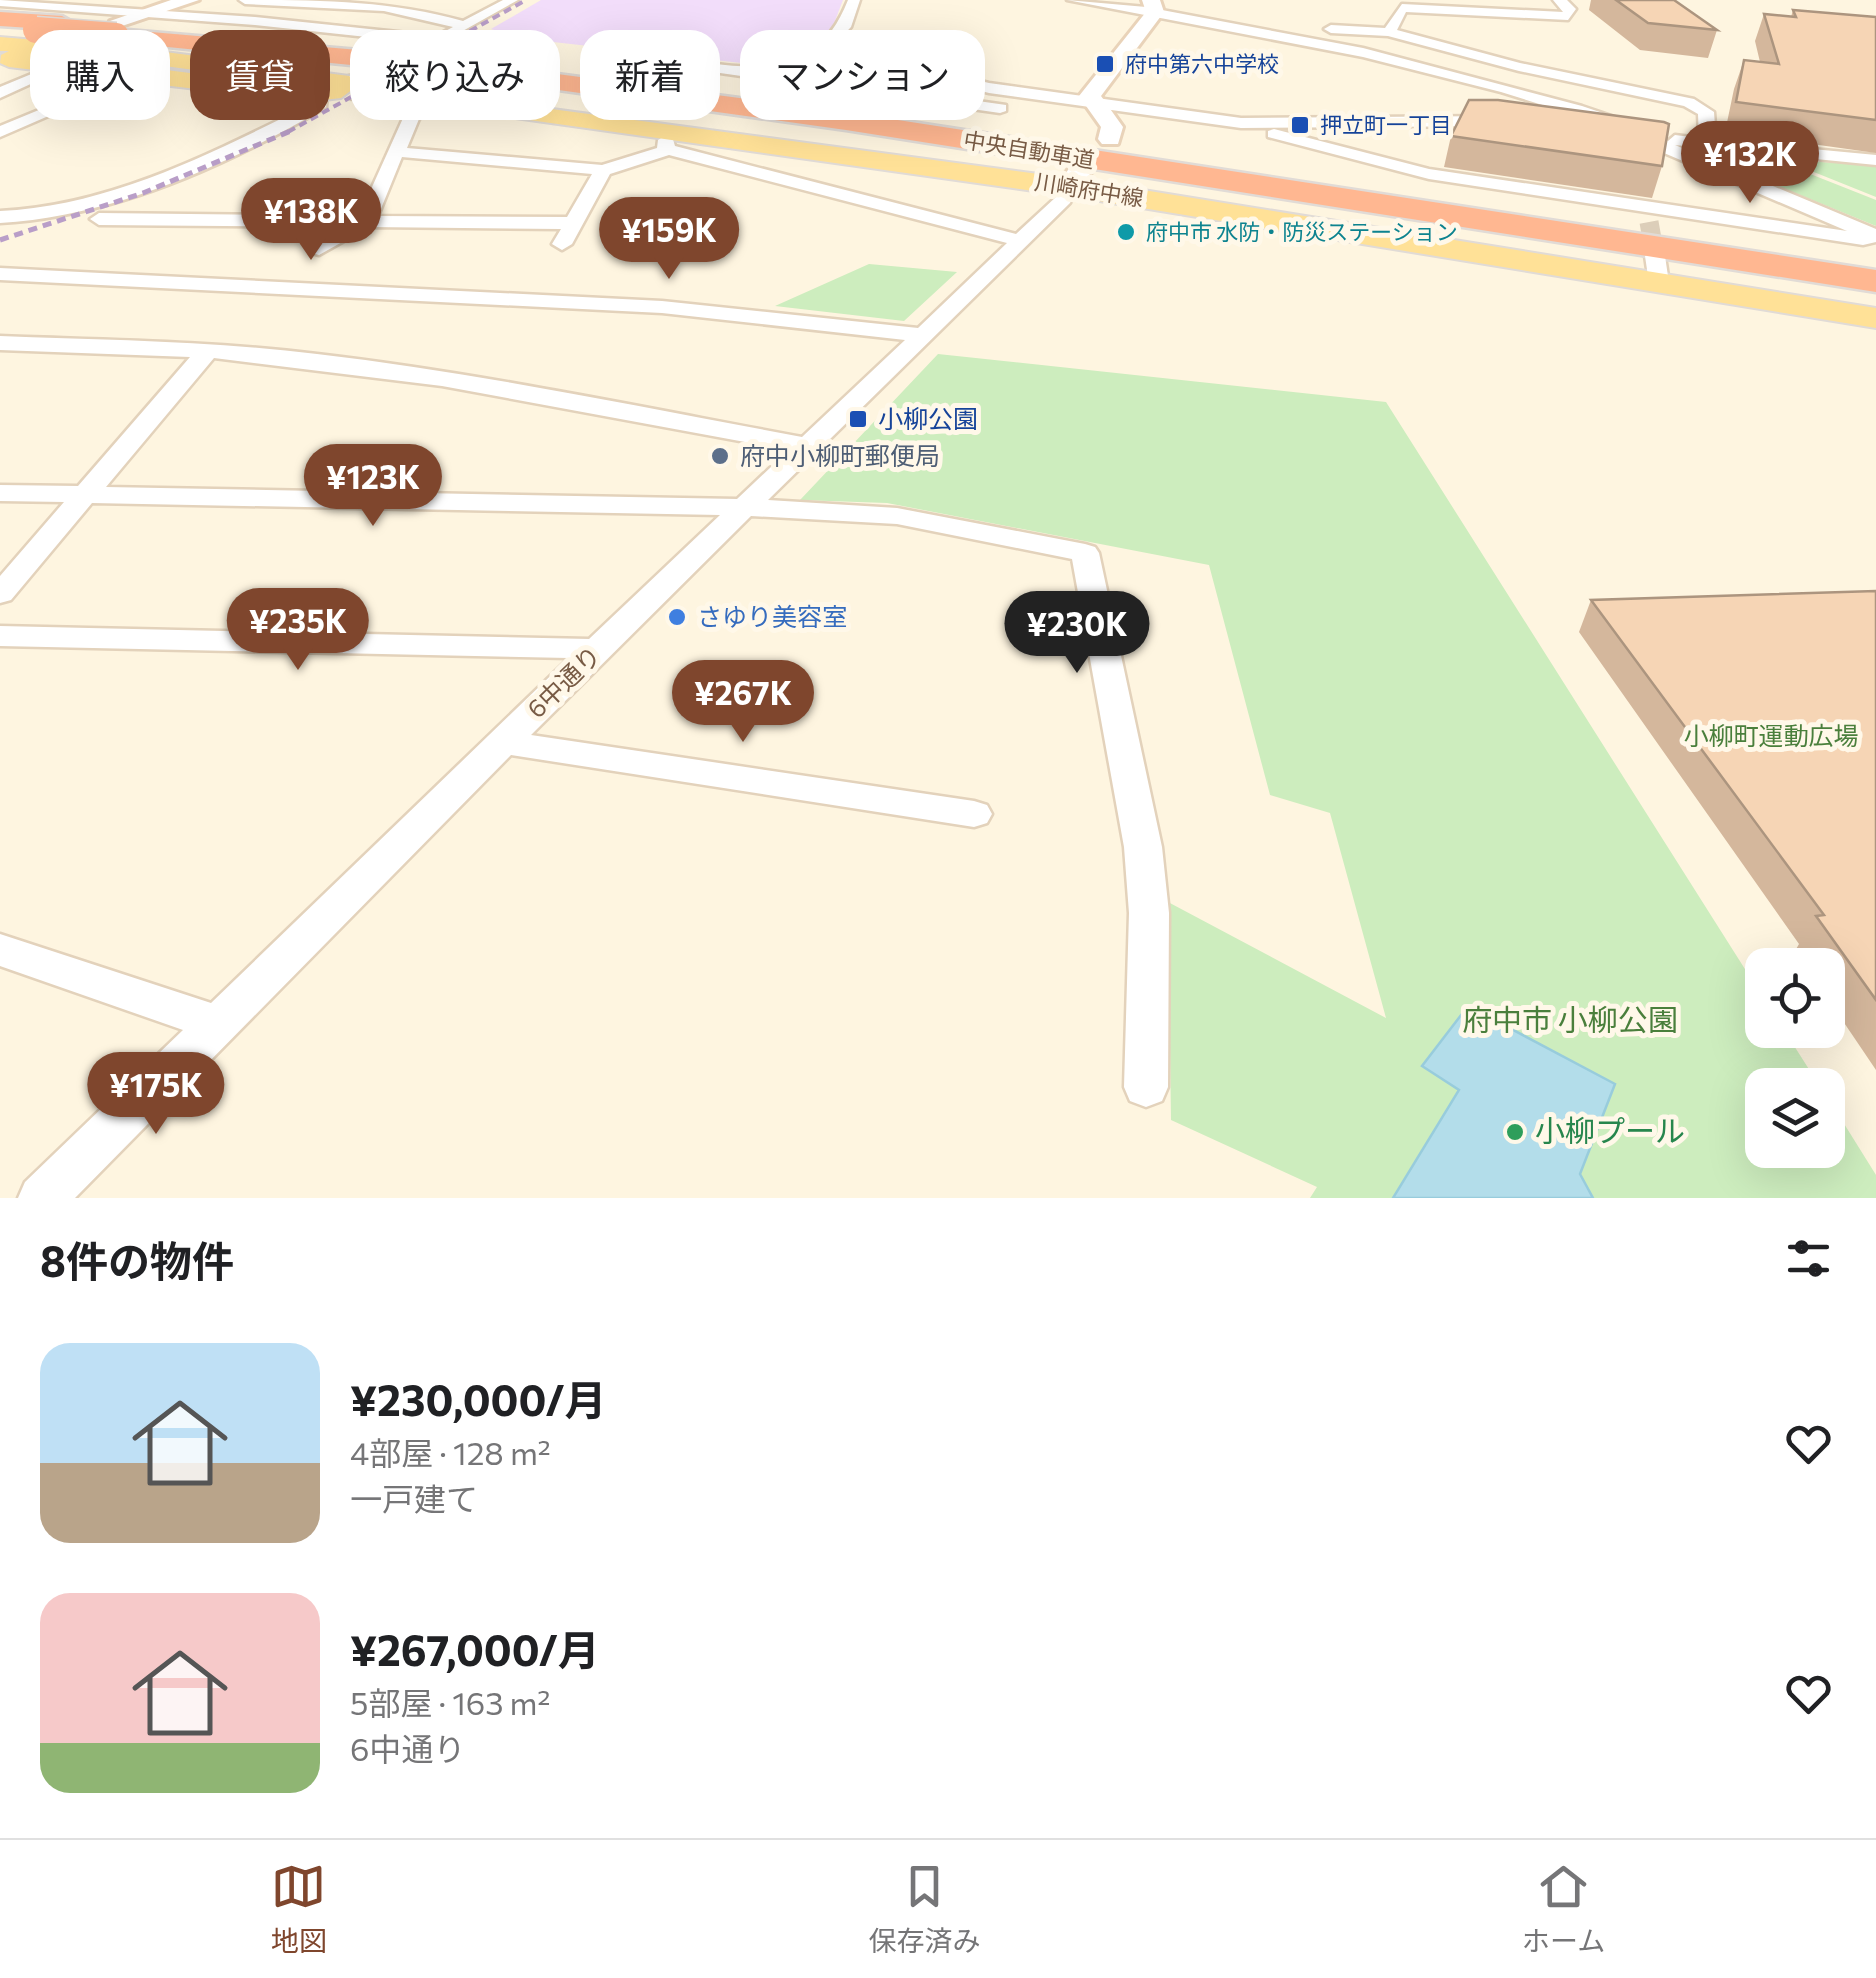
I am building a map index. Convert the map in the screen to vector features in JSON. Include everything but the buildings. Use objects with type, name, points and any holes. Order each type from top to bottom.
[{"type":"highway","name":"中央自動車道","points":[[0,18],[64,30],[130,25],[350,52]]},
{"type":"highway","name":"中央自動車道","points":[[0,27],[16,46],[130,25]]},
{"type":"highway","name":"中央自動車道","points":[[560,76],[882,114],[1876,265]]},
{"type":"highway","name":"中央自動車道","points":[[560,79],[1876,281]]},
{"type":"main road","points":[[16,46],[9,60],[30,62]]},
{"type":"main road","points":[[16,46],[345,82],[348,86],[330,90]]},
{"type":"main road","points":[[16,46],[190,72]]},
{"type":"main road","points":[[512,120],[668,145],[835,154]]},
{"type":"main road","name":"川崎府中線","points":[[555,120],[835,154],[1076,176],[1657,270],[1876,318]]},
{"type":"street","points":[[130,25],[190,0]]},
{"type":"street","points":[[245,0],[355,4],[442,18],[464,26]]},
{"type":"street","points":[[456,30],[512,0]]},
{"type":"street","points":[[841,30],[854,0]]},
{"type":"street","points":[[1074,0],[1153,6],[1468,76],[1575,108],[1655,139],[1663,146],[1876,238]]},
{"type":"street","points":[[1389,32],[1402,8],[1568,16],[1570,9],[1559,0]]},
{"type":"street","points":[[0,2],[130,25],[350,36]]},
{"type":"street","points":[[1110,139],[1114,132],[1090,96],[1153,6]]},
{"type":"street","points":[[1274,32],[1294,28],[1389,32],[1519,67],[1689,102],[1706,112],[1708,142]]},
{"type":"street","points":[[0,94],[30,81]]},
{"type":"street","points":[[345,82],[350,81]]},
{"type":"street","points":[[985,87],[1097,107],[1240,124],[1484,121],[1527,124]]},
{"type":"street","points":[[985,106],[1021,111]]},
{"type":"street","points":[[1074,116],[1097,107]]},
{"type":"street","points":[[0,132],[30,119]]},
{"type":"street","points":[[0,217],[45,216],[178,170],[291,120]]},
{"type":"street","points":[[319,249],[366,221],[411,120]]},
{"type":"street","points":[[1240,124],[1429,174],[1648,215],[1876,238]]},
{"type":"street","points":[[1586,132],[1876,160]]},
{"type":"street","points":[[399,152],[603,170],[668,145],[1020,241]]},
{"type":"street","points":[[562,244],[603,170]]},
{"type":"street","name":"6中通り","points":[[42,1198],[597,649],[1064,198],[1076,176]]},
{"type":"street","points":[[99,219],[573,222]]},
{"type":"street","points":[[0,274],[662,307],[924,335]]},
{"type":"street","points":[[0,343],[208,351],[433,377],[810,446]]},
{"type":"street","points":[[0,594],[208,351]]},
{"type":"street","points":[[0,493],[747,507],[897,516],[1085,553],[1143,847],[1149,914],[1146,1087]]},
{"type":"street","points":[[0,636],[597,649]]},
{"type":"street","points":[[502,742],[974,814]]},
{"type":"street","points":[[0,950],[216,1023]]},
{"type":"shaded area","points":[[541,0],[843,0],[829,30],[740,30],[740,63],[720,61],[720,30],[580,30],[580,45],[560,43],[560,30],[491,29]]},
{"type":"green space","points":[[1680,146],[1767,157],[1876,200],[1876,226]]},
{"type":"green space","points":[[1784,160],[1876,165],[1876,197]]},
{"type":"green space","points":[[869,264],[957,272],[904,321],[775,306]]},
{"type":"green space","name":"府中市 小柳公園","points":[[938,354],[1386,402],[1745,969],[1745,1048],[1795,1048],[1808,1068],[1745,1068],[1745,1168],[1845,1168],[1845,1125],[1876,1175],[1876,1198],[1310,1198],[1317,1187],[1171,1120],[1168,902],[1386,1018],[1330,813],[1270,795],[1209,565],[887,503],[800,500]]},
{"type":"water","name":"小柳プール","points":[[1468,1006],[1615,1084],[1580,1174],[1593,1198],[1393,1198],[1459,1090],[1422,1066]]},
{"type":"tunnel","points":[[330,87],[350,90]]},
{"type":"tunnel","points":[[1649,222],[1655,256]]},
{"type":"railway","points":[[288,132],[526,0]]},
{"type":"railway","points":[[0,240],[143,193],[293,130]]},
{"type":"place","name":"府中第六中学校","points":[[1105,64]]},
{"type":"place","name":"押立町一丁目","points":[[1300,125]]},
{"type":"place","name":"府中市 水防・防災ステーション","points":[[1126,232]]},
{"type":"place","name":"小柳公園","points":[[858,419]]},
{"type":"place","name":"府中小柳町郵便局","points":[[720,456]]},
{"type":"place","name":"さゆり美容室","points":[[677,617]]},
{"type":"place","name":"小柳プール","points":[[1515,1132]]},
{"type":"park label","name":"小柳町運動広場","points":[[1771,736]]}]
